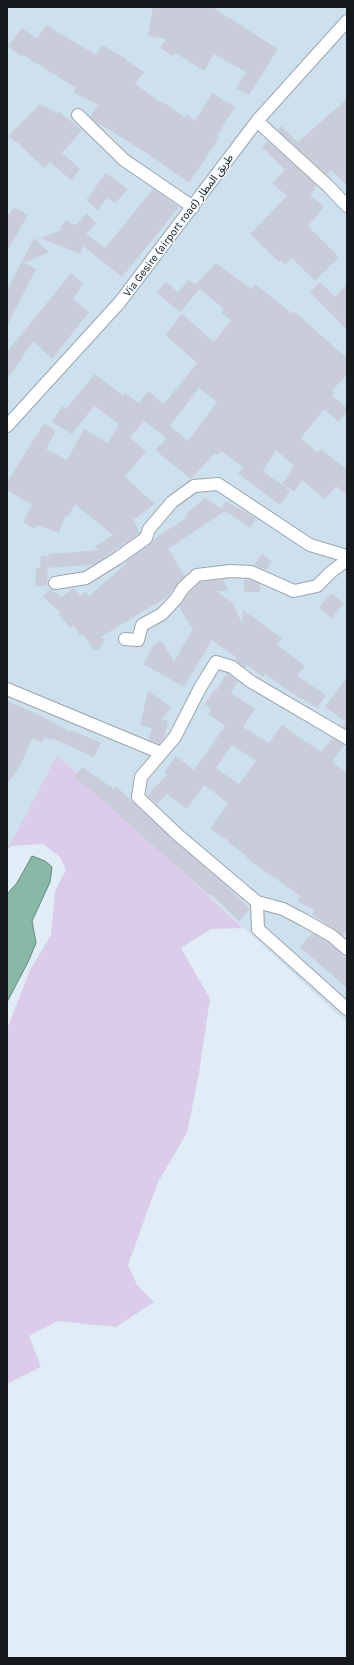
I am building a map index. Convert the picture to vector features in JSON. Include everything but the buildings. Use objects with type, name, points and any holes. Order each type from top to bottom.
[{"type":"street","name":"Via Gesire (airport road) طريق المطار","points":[[7,426],[120,302],[257,120],[347,21]]},
{"type":"street","points":[[78,115],[124,160],[193,207]]},
{"type":"street","points":[[257,120],[328,186],[347,206]]},
{"type":"street","points":[[55,583],[86,578],[118,558],[146,538],[149,528],[172,502],[194,486],[218,484],[310,546],[347,556]]},
{"type":"street","points":[[125,639],[138,640],[142,625],[162,614],[176,599],[183,588],[197,575],[230,571],[251,572],[294,591],[317,586],[331,572],[347,560]]},
{"type":"street","points":[[347,738],[250,681],[232,667],[216,662],[200,688],[175,737],[141,778],[138,797],[178,834],[257,902],[283,909],[332,936],[347,949]]},
{"type":"street","points":[[7,689],[161,753]]},
{"type":"street","points":[[257,902],[258,929],[347,1009]]},
{"type":"shaded area","points":[[7,7],[347,7],[347,1023],[57,755],[10,846],[7,844]]},
{"type":"shaded area","points":[[57,755],[243,928],[211,929],[181,948],[210,999],[199,1073],[187,1133],[158,1182],[128,1265],[137,1285],[154,1302],[116,1327],[58,1321],[29,1336],[41,1367],[7,1384],[7,1029],[30,970],[51,935],[55,891],[66,870],[60,857],[43,844],[10,846],[7,852],[7,844],[10,845]]},
{"type":"shaded area","points":[[32,856],[45,861],[52,867],[50,882],[32,921],[36,943],[28,962],[7,1002],[7,894],[17,883]]}]
